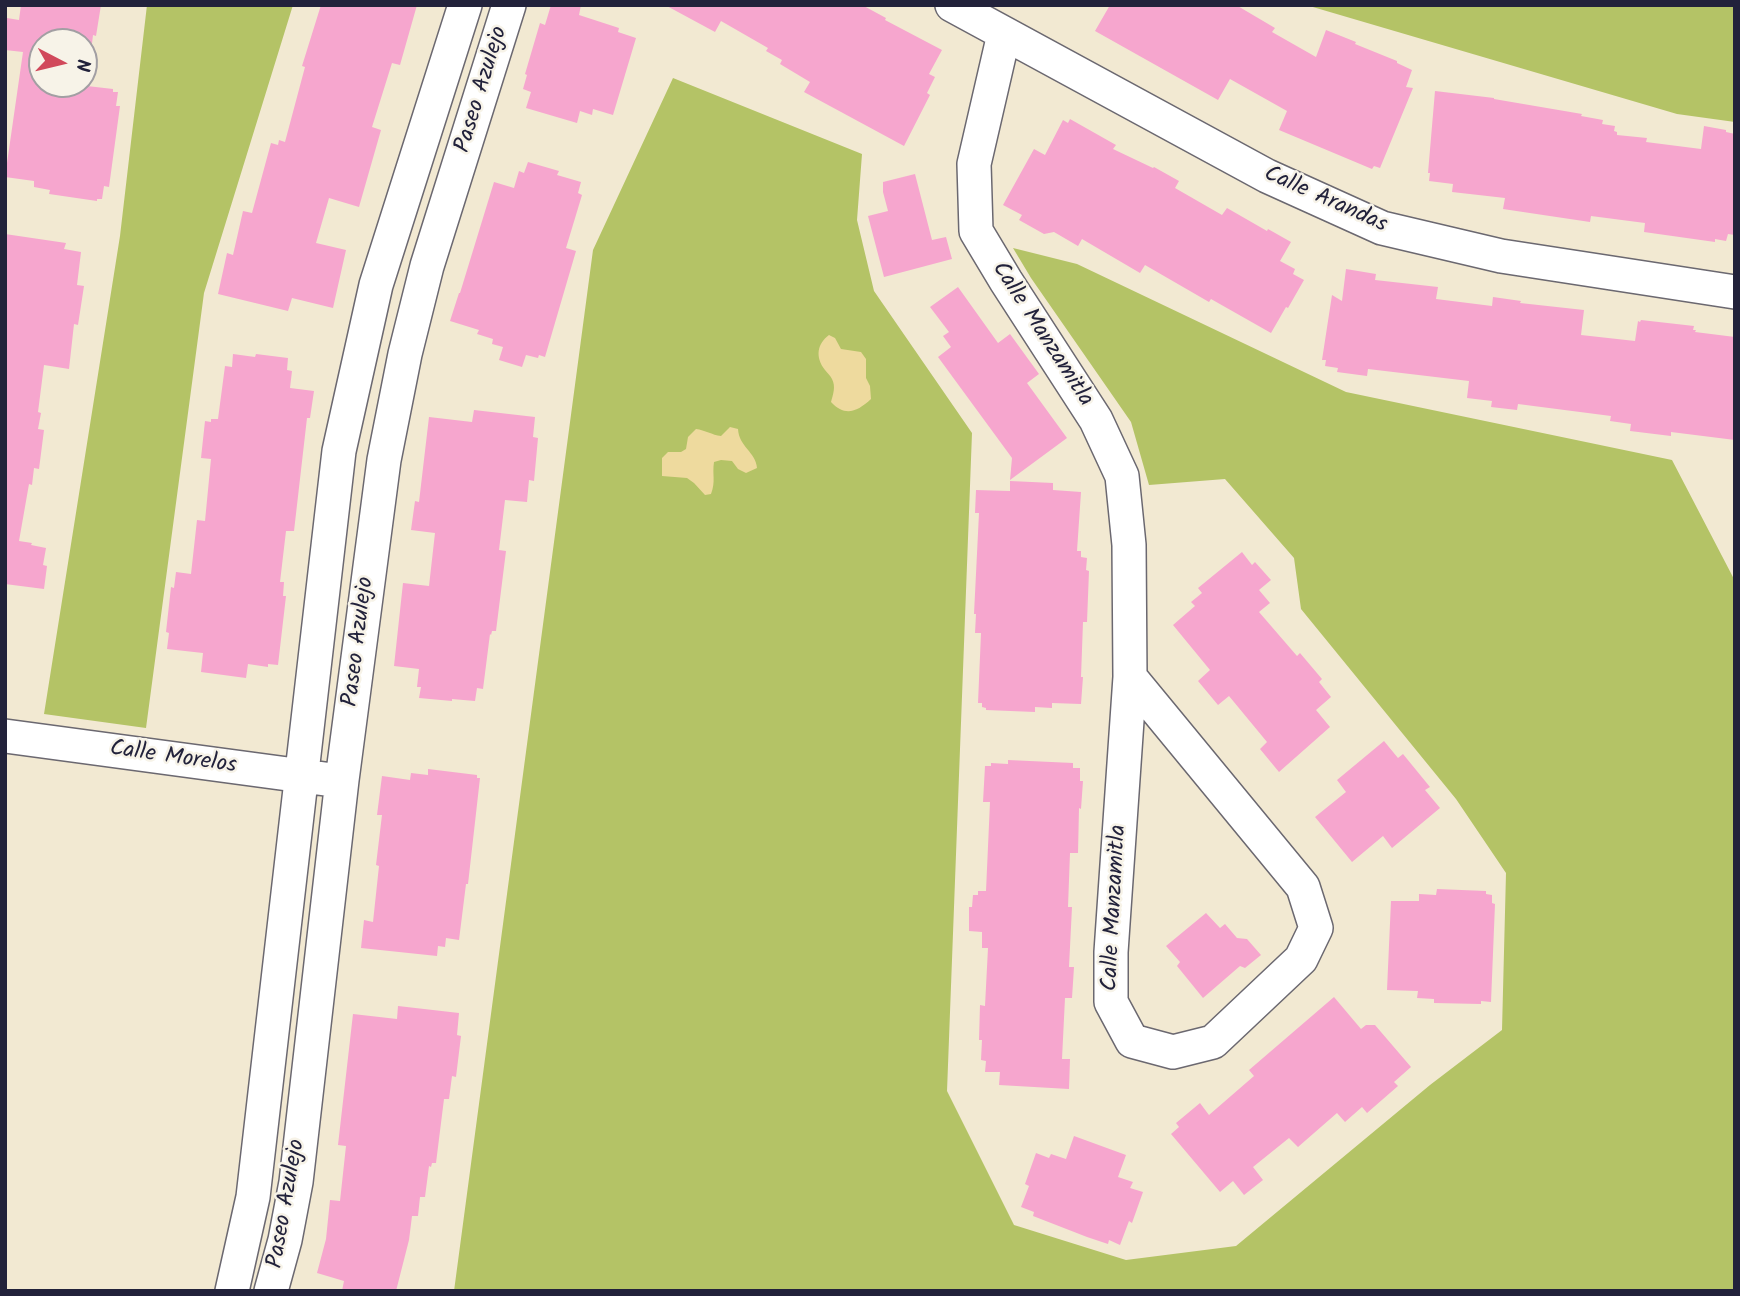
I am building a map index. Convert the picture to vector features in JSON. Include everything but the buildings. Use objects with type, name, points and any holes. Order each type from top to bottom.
[{"type":"street","name":"Paseo Azulejo","points":[[232,1291],[253,1197],[339,451],[376,285],[465,5]]},
{"type":"street","name":"Paseo Azulejo","points":[[271,1291],[285,1240],[296,1182],[342,780],[384,460],[405,354],[427,266],[509,5]]},
{"type":"street","name":"Calle Arandas","points":[[952,5],[1267,176],[1382,228],[1501,256],[1735,292]]},
{"type":"street","name":"Calle Manzamitla","points":[[1004,34],[974,164],[976,231],[1096,420],[1122,476],[1129,545],[1130,677],[1111,952],[1111,1002],[1132,1041],[1173,1052],[1213,1042],[1301,958],[1317,929],[1303,887],[1130,677]]},
{"type":"street","name":"Calle Morelos","points":[[5,736],[342,780]]},
{"type":"green space","points":[[147,5],[293,5],[204,293],[146,728],[44,714],[120,236]]},
{"type":"green space","points":[[1306,5],[1735,5],[1735,122],[1677,114]]},
{"type":"green space","points":[[673,78],[862,154],[857,220],[874,291],[972,433],[947,1091],[1014,1225],[1126,1260],[1236,1246],[1430,1085],[1502,1030],[1506,873],[1456,799],[1301,609],[1294,558],[1225,479],[1149,485],[1131,422],[1013,248],[1077,264],[1346,392],[1672,460],[1735,581],[1735,1291],[454,1291],[593,250]]},
{"type":"sand","points":[[829,335],[835,338],[841,349],[861,352],[866,359],[866,378],[871,399],[856,410],[841,410],[831,402],[833,382],[819,356],[820,347]]},
{"type":"sand","points":[[730,427],[738,429],[741,440],[754,458],[757,468],[746,473],[738,469],[732,461],[714,462],[711,494],[705,495],[687,478],[662,476],[662,458],[668,452],[681,452],[686,449],[688,437],[696,429],[721,436]]}]
